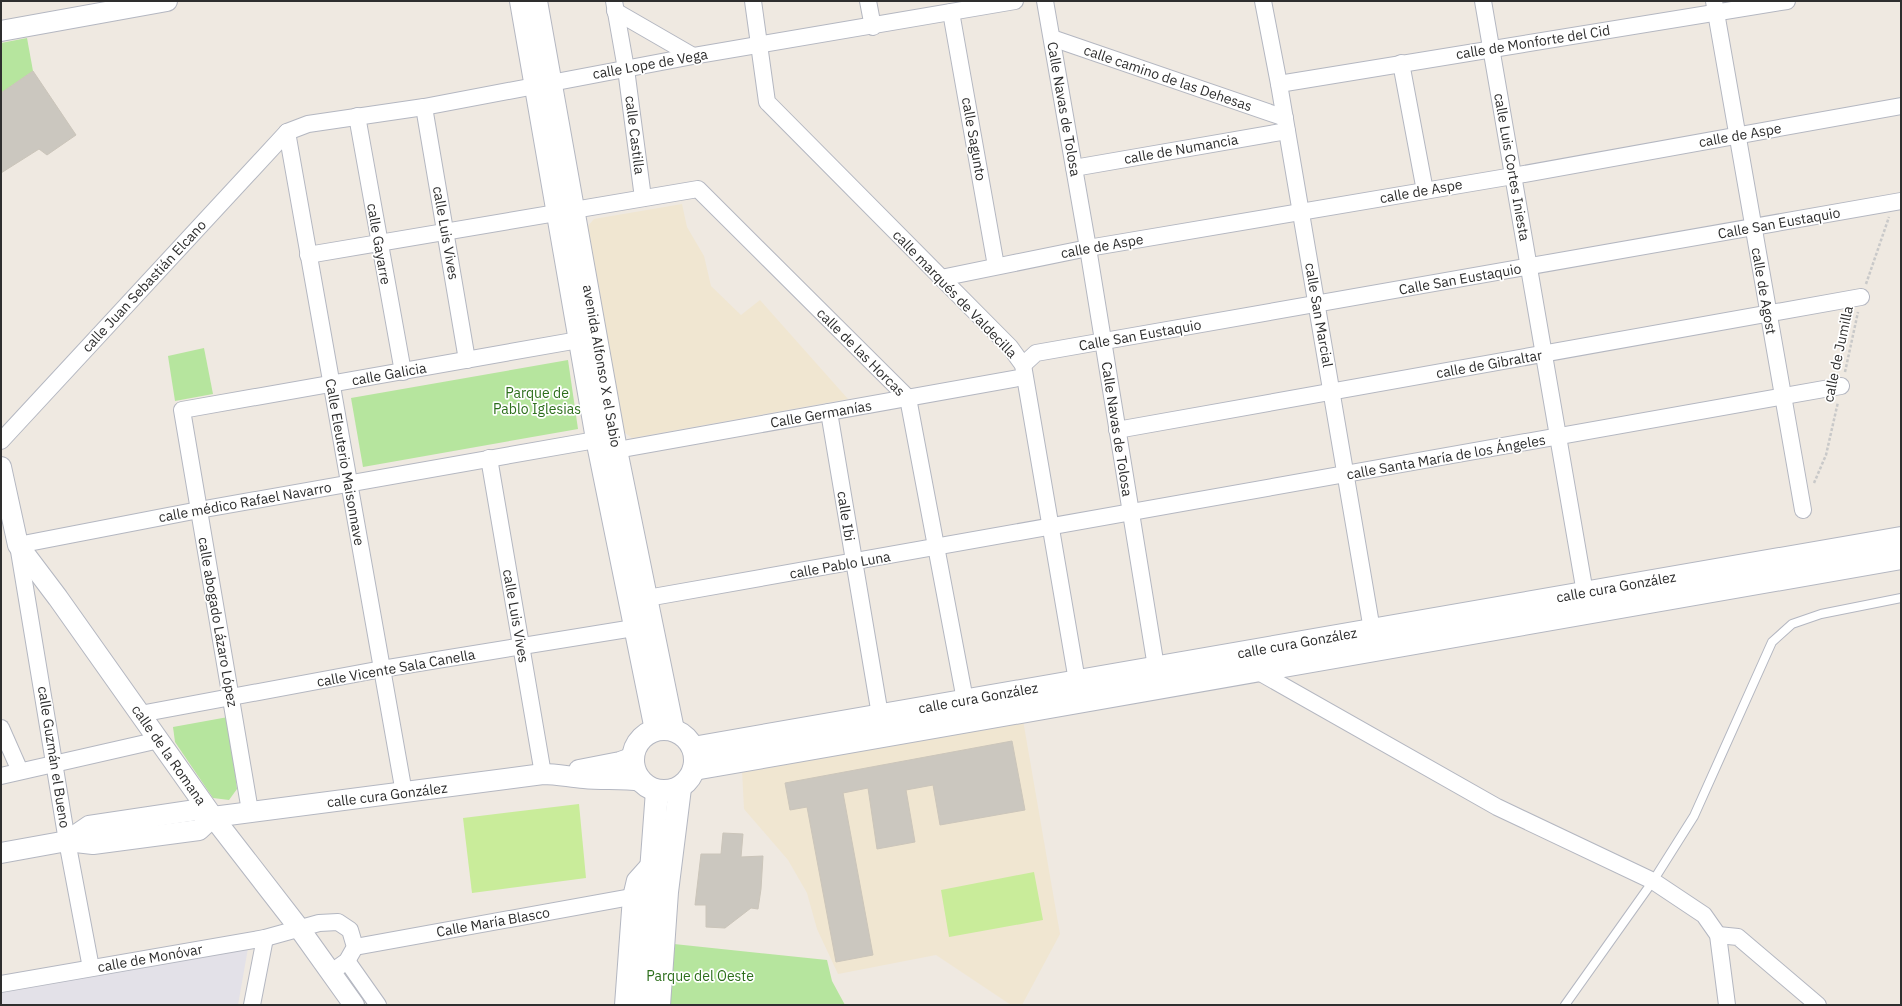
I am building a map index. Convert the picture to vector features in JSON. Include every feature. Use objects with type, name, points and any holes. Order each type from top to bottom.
[{"type":"main road","name":"calle cura González","points":[[694,758],[880,715],[1901,538]]},
{"type":"main road","name":"calle cura González","points":[[694,758],[1257,671],[1901,558]]},
{"type":"main road","points":[[664,730],[689,740],[694,758],[691,776],[680,788],[672,790],[649,786],[636,773],[634,757],[638,743],[646,735],[664,730]]},
{"type":"main road","points":[[641,1005],[652,862],[649,786]]},
{"type":"main road","points":[[658,1005],[667,892],[680,788]]},
{"type":"street","points":[[1,31],[167,1]]},
{"type":"street","name":"avenida Alfonso X el Sabio","points":[[520,1],[542,84],[587,339],[609,442],[664,730]]},
{"type":"street","name":"avenida Alfonso X el Sabio","points":[[537,1],[542,84]]},
{"type":"street","name":"calle marqués de Valdecilla","points":[[753,1],[758,46],[767,102],[1010,347],[1024,371],[1077,681]]},
{"type":"street","points":[[868,1],[873,27]]},
{"type":"street","name":"calle Lope de Vega","points":[[286,132],[308,124],[424,107],[693,56],[873,27],[1015,1]]},
{"type":"street","name":"Calle Navas de Tolosa","points":[[1045,1],[1088,248],[1156,667]]},
{"type":"street","name":"calle San Marcial","points":[[1263,1],[1286,124],[1372,630]]},
{"type":"street","name":"calle Luis Cortes Iniesta","points":[[1483,1],[1585,593]]},
{"type":"street","name":"calle de Monforte del Cid","points":[[1279,84],[1401,64],[1715,7],[1786,1]]},
{"type":"street","points":[[615,6],[693,56]]},
{"type":"street","name":"calle Castilla","points":[[615,6],[626,69],[643,198]]},
{"type":"street","name":"calle de Agost","points":[[1715,7],[1736,136],[1803,510]]},
{"type":"street","name":"calle Sagunto","points":[[951,12],[996,266]]},
{"type":"street","name":"calle camino de las Dehesas","points":[[1052,38],[1286,124]]},
{"type":"street","points":[[1401,64],[1425,191]]},
{"type":"street","name":"calle de Aspe","points":[[941,278],[1088,248],[1513,176],[1901,106]]},
{"type":"street","name":"calle Luis Vives","points":[[424,107],[447,232],[467,360]]},
{"type":"street","name":"calle Gayarre","points":[[357,116],[402,372]]},
{"type":"street","name":"calle de Numancia","points":[[1074,168],[1286,124]]},
{"type":"street","name":"Calle Eleuterio Maisonnave","points":[[286,132],[404,793]]},
{"type":"street","name":"calle Juan Sebastián Elcano","points":[[1,441],[286,132]]},
{"type":"street","name":"calle de las Horcas","points":[[308,255],[698,189],[908,398],[965,700]]},
{"type":"street","name":"Calle San Eustaquio","points":[[1024,371],[1036,353],[1898,202]]},
{"type":"street","name":"calle de Gibraltar","points":[[1117,430],[1861,298]]},
{"type":"street","name":"calle Galicia","points":[[182,410],[587,339]]},
{"type":"street","name":"Calle Germanías","points":[[609,442],[829,412],[908,398],[1024,371]]},
{"type":"street","name":"calle Santa María de los Ángeles","points":[[1051,528],[1841,386]]},
{"type":"street","name":"calle abogado Lázaro López","points":[[182,410],[250,811]]},
{"type":"street","name":"calle Ibi","points":[[829,412],[853,562],[880,715]]},
{"type":"street","name":"calle médico Rafael Navarro","points":[[18,545],[199,510],[489,458],[609,442]]},
{"type":"street","name":"calle Luis Vives","points":[[489,458],[522,646],[552,774]]},
{"type":"street","name":"calle de la Romana","points":[[1,467],[3,496],[18,545],[213,817],[299,928],[354,1005]]},
{"type":"street","name":"calle Pablo Luna","points":[[638,600],[1051,528]]},
{"type":"street","name":"calle Guzmán el Bueno","points":[[18,545],[56,763],[67,841],[91,968]]},
{"type":"street","name":"calle Vicente Sala Canella","points":[[140,714],[382,669],[643,626]]},
{"type":"street","points":[[1257,671],[1497,807],[1653,881],[1704,915],[1718,935],[1727,1005]]},
{"type":"street","points":[[1,728],[20,772]]},
{"type":"street","points":[[1,776],[159,740]]},
{"type":"street","name":"calle cura González","points":[[213,817],[250,811],[552,774],[620,762],[634,757]]},
{"type":"street","name":"calle cura González","points":[[552,774],[584,778],[624,778],[649,786]]},
{"type":"street","points":[[1,853],[67,841],[93,844],[199,830],[213,817]]},
{"type":"street","points":[[623,1005],[630,897],[635,880],[652,862]]},
{"type":"street","name":"Calle María Blasco","points":[[355,947],[630,897]]},
{"type":"street","name":"calle de Monóvar","points":[[1,984],[265,938],[319,923],[338,922],[350,930],[355,947]]},
{"type":"street","points":[[1718,935],[1738,937],[1818,1005]]},
{"type":"street","points":[[252,1005],[265,938]]},
{"type":"street","points":[[330,973],[347,961],[355,947]]},
{"type":"street","points":[[347,961],[378,1005]]},
{"type":"lane","points":[[1566,1005],[1653,881],[1694,816],[1772,642],[1792,624],[1821,614],[1901,598]]},
{"type":"path","name":"calle de Jumilla","points":[[1803,510],[1826,455],[1861,298],[1898,202]]},
{"type":"shaded area","points":[[682,204],[687,227],[704,256],[711,286],[741,315],[760,300],[848,399],[632,438],[624,432],[587,227],[594,219]]},
{"type":"shaded area","points":[[1023,720],[1060,934],[1022,1005],[1011,1005],[936,955],[838,974],[817,929],[807,893],[788,860],[744,809],[742,770]]},
{"type":"shaded area","points":[[248,948],[238,1005],[1,1005],[1,992]]},
{"type":"green space","points":[[27,38],[33,71],[1,93],[1,43]]},
{"type":"green space","points":[[204,348],[213,394],[175,401],[168,356]]},
{"type":"green space","name":"Parque de Pablo Iglesias","points":[[568,360],[578,429],[363,467],[351,398]]},
{"type":"green space","points":[[228,717],[237,789],[229,800],[213,798],[175,742],[173,727]]},
{"type":"green space","points":[[579,804],[586,878],[472,893],[463,818]]},
{"type":"green space","points":[[1034,872],[1043,920],[949,937],[941,890]]},
{"type":"green space","name":"Parque del Oeste","points":[[674,944],[827,960],[832,981],[845,1005],[668,1005]]},
{"type":"building","points":[[33,71],[76,135],[47,155],[39,149],[1,173],[1,93]]},
{"type":"building","points":[[1012,741],[1025,810],[940,825],[933,785],[906,790],[915,842],[877,849],[868,788],[843,793],[873,955],[836,962],[807,807],[790,810],[785,783]]},
{"type":"building","points":[[723,833],[743,834],[741,857],[763,856],[758,909],[751,908],[725,928],[706,927],[706,905],[695,905],[701,854],[721,854]]}]
